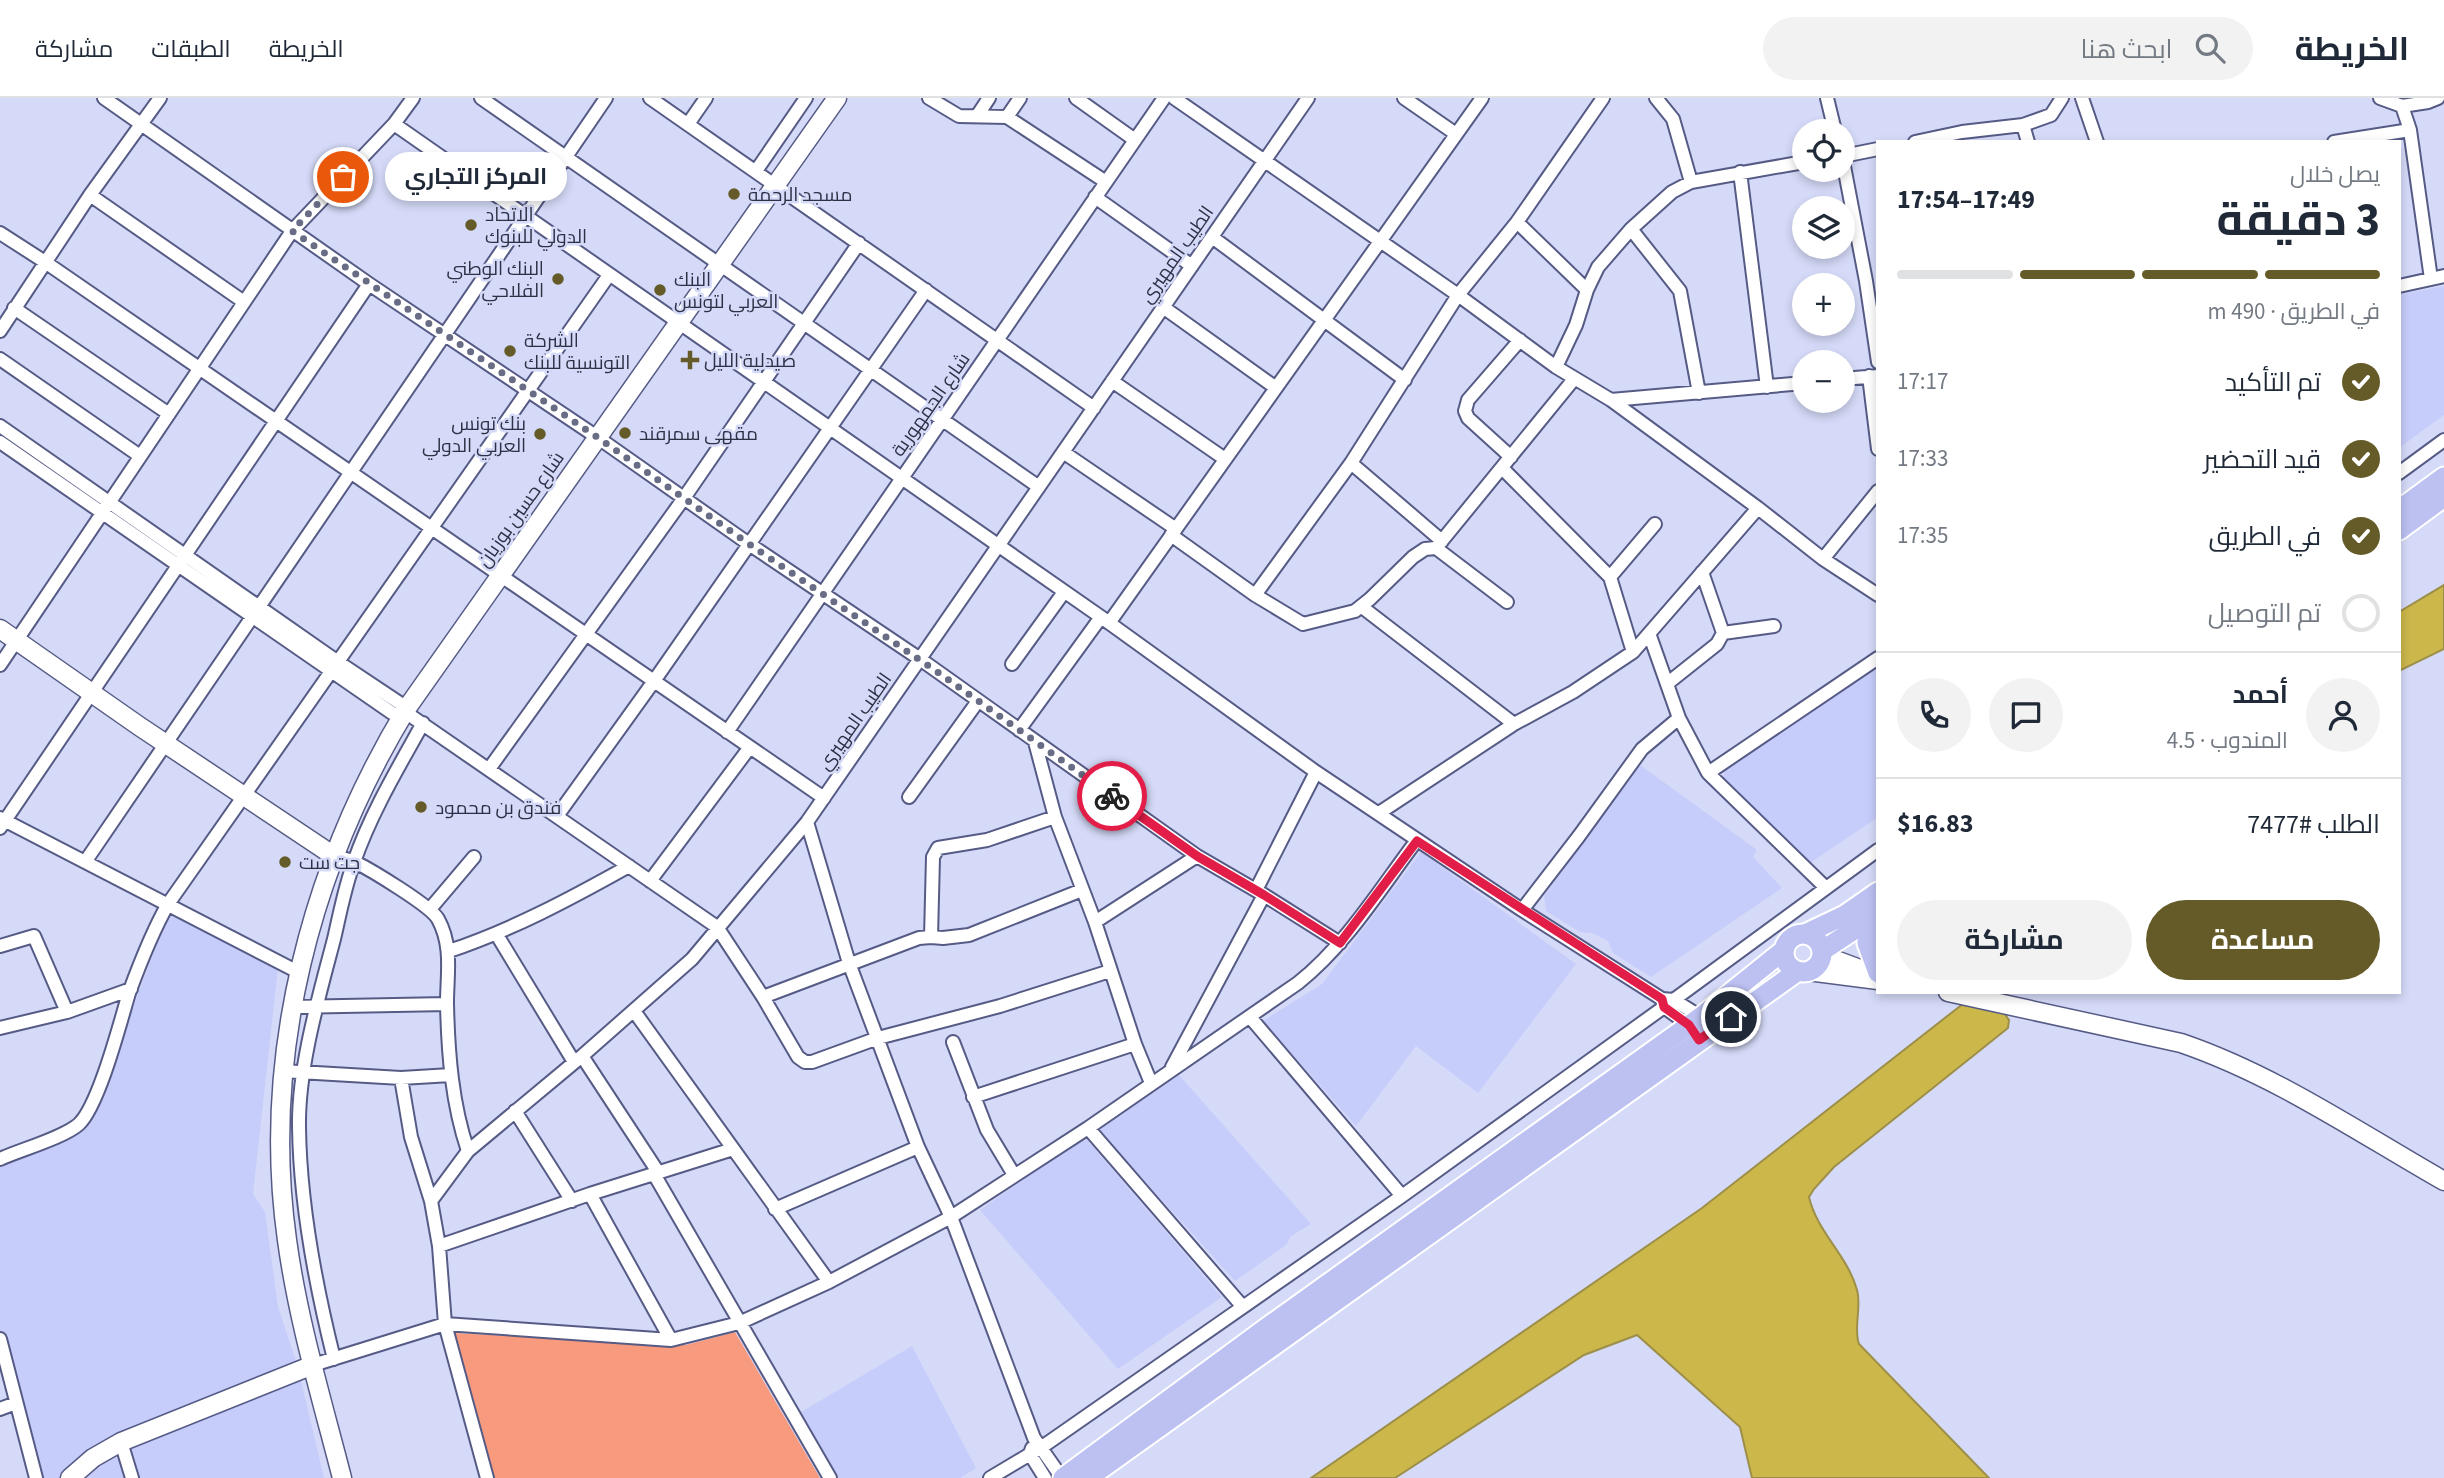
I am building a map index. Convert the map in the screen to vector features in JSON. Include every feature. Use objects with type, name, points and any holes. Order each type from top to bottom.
[{"type":"main road","name":"شارع حسين بوزيان","points":[[342,1478],[313,1365],[287,1239],[279,1124],[282,1071],[291,1007],[314,917],[334,856],[363,790],[407,713],[500,574],[837,98]]},
{"type":"main road","points":[[2401,509],[2444,477]]},
{"type":"main road","points":[[2401,529],[2444,497]]},
{"type":"main road","points":[[0,629],[334,856]]},
{"type":"main road","points":[[1088,1478],[1701,1028],[1784,950],[1791,938],[1845,915],[1876,893]]},
{"type":"main road","points":[[1062,1478],[1143,1418],[1701,1028],[1803,971],[1815,967],[1822,953],[1873,917]]},
{"type":"main road","points":[[1873,917],[1867,943],[1876,968]]},
{"type":"main road","points":[[1805,934],[1817,941],[1822,953],[1876,973]]},
{"type":"main road","points":[[1784,950],[1787,963],[1803,971],[1876,981]]},
{"type":"main road","points":[[1957,994],[2181,1043],[2208,1052],[2298,1095],[2444,1181]]},
{"type":"main road","points":[[70,1478],[79,1468],[121,1442],[313,1365]]},
{"type":"street","points":[[104,98],[292,231],[920,660],[1197,856],[1340,943]]},
{"type":"street","points":[[0,331],[90,195],[160,98]]},
{"type":"street","points":[[0,665],[292,231],[394,124],[412,98]]},
{"type":"street","points":[[481,98],[1039,487]]},
{"type":"street","points":[[85,862],[606,98]]},
{"type":"street","points":[[650,98],[1094,408]]},
{"type":"street","points":[[688,124],[706,98]]},
{"type":"street","points":[[929,98],[959,116],[1007,117],[1106,182]]},
{"type":"street","points":[[977,116],[989,98]]},
{"type":"street","points":[[1007,117],[1020,98]]},
{"type":"street","points":[[1076,98],[1135,140]]},
{"type":"street","name":"شارع الجمهورية","points":[[727,732],[1164,98]]},
{"type":"street","points":[[1174,98],[1458,295],[1556,367],[1611,400],[1823,559],[1876,595]]},
{"type":"street","name":"الطيب المهيري","points":[[431,1201],[468,1151],[692,959],[807,822],[1308,98]]},
{"type":"street","points":[[1404,98],[1456,134]]},
{"type":"street","points":[[1019,730],[1173,532],[1482,98]]},
{"type":"street","points":[[1255,595],[1351,463],[1458,295],[1517,222],[1603,98]]},
{"type":"street","points":[[1656,98],[1673,120],[1691,182]]},
{"type":"street","points":[[1827,98],[1832,119]]},
{"type":"street","points":[[1934,140],[2023,125],[2051,115],[2062,98]]},
{"type":"street","points":[[2082,98],[2095,140]]},
{"type":"street","points":[[2380,98],[2402,106],[2431,99]]},
{"type":"street","points":[[755,171],[801,100]]},
{"type":"street","points":[[2401,286],[2437,278],[2410,130],[2402,106]]},
{"type":"street","points":[[394,124],[1105,620],[1316,772],[1522,910],[1667,1002],[1701,1028]]},
{"type":"street","points":[[2023,125],[2027,140]]},
{"type":"street","points":[[2347,140],[2410,130]]},
{"type":"street","points":[[1855,155],[1876,150]]},
{"type":"street","points":[[1556,367],[1576,325],[1587,290],[1598,267],[1631,229],[1672,192],[1691,182],[1792,164]]},
{"type":"street","points":[[1740,172],[1767,387]]},
{"type":"street","points":[[1847,182],[1876,348]]},
{"type":"street","points":[[90,195],[244,302]]},
{"type":"street","points":[[1096,197],[1192,266]]},
{"type":"street","points":[[1517,222],[1587,290]]},
{"type":"street","points":[[1631,229],[1680,291],[1699,393]]},
{"type":"street","points":[[0,233],[352,472],[824,799]]},
{"type":"street","points":[[1212,237],[1405,380]]},
{"type":"street","points":[[489,769],[684,498],[859,243]]},
{"type":"street","points":[[0,1158],[73,1129],[84,1119],[96,1095],[131,989],[156,925],[168,904],[609,275]]},
{"type":"street","points":[[300,973],[85,862],[1,822],[369,284]]},
{"type":"street","points":[[557,816],[926,290]]},
{"type":"street","points":[[1163,307],[1276,388]]},
{"type":"street","points":[[14,308],[169,414]]},
{"type":"street","points":[[1511,457],[1468,418],[1465,407],[1468,400],[1520,340]]},
{"type":"street","points":[[0,359],[140,456]]},
{"type":"street","points":[[1855,378],[1873,376],[1876,420]]},
{"type":"street","points":[[1063,452],[1255,595],[1303,624],[1362,607],[1413,556],[1439,545],[1574,379]]},
{"type":"street","points":[[1112,381],[1225,459]]},
{"type":"street","points":[[1611,400],[1792,384]]},
{"type":"street","points":[[0,426],[106,508],[334,667],[392,713],[407,713],[423,723],[717,927],[763,996],[798,1057],[805,1062],[812,1062],[878,1038],[1000,1006],[1110,971]]},
{"type":"street","points":[[2401,471],[2444,439]]},
{"type":"street","points":[[0,442],[106,508]]},
{"type":"street","points":[[1351,463],[1439,545],[1507,601]]},
{"type":"street","points":[[1502,468],[1610,578],[1633,652]]},
{"type":"street","points":[[1823,559],[1876,493]]},
{"type":"street","points":[[1379,813],[1514,724],[1573,692],[1633,652],[1758,508]]},
{"type":"street","points":[[1610,578],[1655,524]]},
{"type":"street","points":[[1668,682],[1717,644],[1723,633],[1702,572]]},
{"type":"street","points":[[1012,664],[1064,592]]},
{"type":"street","points":[[1362,607],[1514,724]]},
{"type":"street","points":[[1723,633],[1774,626]]},
{"type":"street","points":[[1650,635],[1679,718],[1708,773],[1825,887]]},
{"type":"street","points":[[1708,773],[1876,659]]},
{"type":"street","points":[[909,797],[978,701]]},
{"type":"street","points":[[1522,910],[1642,749],[1679,718]]},
{"type":"street","points":[[334,1359],[317,1292],[305,1209],[299,1125],[304,1074],[316,1006],[354,862],[379,803],[423,723]]},
{"type":"street","points":[[1035,742],[1055,817],[1095,922],[1150,1083]]},
{"type":"street","points":[[650,881],[750,747]]},
{"type":"street","points":[[1171,1070],[1260,892],[1316,772]]},
{"type":"street","points":[[931,937],[933,857],[939,848],[987,840],[1055,817]]},
{"type":"street","points":[[807,822],[849,963],[918,1147],[951,1217],[1038,1442],[1062,1478]]},
{"type":"street","points":[[313,1365],[445,1324],[671,1340],[739,1323],[829,1282],[951,1217],[1088,1128],[1313,971],[1340,943],[1417,841]]},
{"type":"street","points":[[990,1478],[1030,1454],[1038,1442],[1243,1307],[1402,1196],[1876,851]]},
{"type":"street","points":[[334,856],[354,862],[430,909],[439,920],[449,951],[447,1004],[451,1075],[461,1132],[468,1151]]},
{"type":"street","points":[[1095,922],[1197,856]]},
{"type":"street","points":[[430,909],[474,857]]},
{"type":"street","points":[[449,951],[497,935],[561,904],[629,866]]},
{"type":"street","points":[[763,996],[907,942],[931,937],[943,939],[969,935],[1082,890]]},
{"type":"street","points":[[497,935],[656,1173],[739,1323],[830,1478]]},
{"type":"street","points":[[0,946],[34,936],[67,1012]]},
{"type":"street","points":[[0,1028],[67,1012],[131,989]]},
{"type":"street","points":[[291,1007],[447,1004]]},
{"type":"street","points":[[634,1011],[829,1282]]},
{"type":"street","points":[[1250,1017],[1402,1196]]},
{"type":"street","points":[[953,1042],[992,1139],[1014,1175]]},
{"type":"street","points":[[973,1097],[1135,1044]]},
{"type":"street","points":[[282,1071],[401,1077],[451,1075]]},
{"type":"street","points":[[401,1077],[411,1137],[431,1201],[439,1246],[445,1324],[487,1478]]},
{"type":"street","points":[[514,1111],[572,1201]]},
{"type":"street","points":[[1088,1128],[1243,1307]]},
{"type":"street","points":[[775,1209],[918,1147]]},
{"type":"street","points":[[439,1246],[733,1149]]},
{"type":"street","points":[[590,1194],[671,1340]]},
{"type":"street","points":[[0,1339],[36,1478]]},
{"type":"street","points":[[0,1409],[16,1403]]},
{"type":"street","points":[[121,1442],[132,1478]]},
{"type":"street","points":[[1030,1454],[1045,1478]]},
{"type":"shaded area","points":[[2444,286],[2444,415],[2401,447],[2401,295]]},
{"type":"shaded area","points":[[2444,585],[2444,649],[2401,670],[2401,611]]},
{"type":"shaded area","points":[[1876,665],[1876,818],[1810,863],[1724,777],[1724,769]]},
{"type":"shaded area","points":[[1640,765],[1757,850],[1753,857],[1782,888],[1651,977],[1613,953],[1608,941],[1592,933],[1580,932],[1546,911],[1544,896]]},
{"type":"shaded area","points":[[1421,852],[1576,964],[1478,1093],[1416,1046],[1356,1126],[1263,1021],[1322,984]]},
{"type":"shaded area","points":[[168,914],[278,968],[253,1194],[265,1212],[278,1307],[297,1364],[324,1478],[30,1478],[0,1361],[0,1160],[90,1123]]},
{"type":"shaded area","points":[[1964,1003],[2004,1013],[2009,1020],[2008,1028],[1834,1167],[1809,1197],[1819,1222],[1853,1278],[1859,1304],[1859,1344],[1989,1478],[1752,1478],[1740,1427],[1637,1335],[1584,1355],[1395,1478],[1311,1478],[1702,1208]]},
{"type":"shaded area","points":[[1179,1075],[1311,1224],[1291,1236],[1286,1245],[1235,1281],[1099,1130]]},
{"type":"shaded area","points":[[1087,1140],[1222,1297],[1118,1369],[980,1210],[1077,1142]]},
{"type":"shaded area","points":[[735,1332],[820,1478],[494,1478],[454,1333],[686,1345]]},
{"type":"shaded area","points":[[912,1346],[976,1468],[960,1478],[839,1478],[798,1414]]},
{"type":"way so far","points":[[343,177],[292,231],[597,437],[1112,796]]},
{"type":"place","name":"المركز التجاري","points":[[343,177]]},
{"type":"place","name":"مسجد الرحمة","points":[[734,194]]},
{"type":"place","name":"الاتحاد الدولي للبنوك","points":[[471,225]]},
{"type":"place","name":"البنك الوطني الفلاحي","points":[[558,279]]},
{"type":"place","name":"البنك العربي لتونس","points":[[660,290]]},
{"type":"place","name":"الشركة التونسية للبنك","points":[[510,351]]},
{"type":"place","name":"صيدلية الليل","points":[[690,360]]},
{"type":"place","name":"مقهى سمرقند","points":[[625,433]]},
{"type":"place","name":"بنك تونس العربي الدولي","points":[[540,434]]},
{"type":"place","name":"فندق بن محمود","points":[[421,807]]},
{"type":"place","name":"جت ست","points":[[285,862]]},
{"type":"route","points":[[1112,796],[1197,856],[1340,943],[1417,841],[1662,999],[1664,1007],[1689,1025],[1699,1040],[1731,1017]]}]
